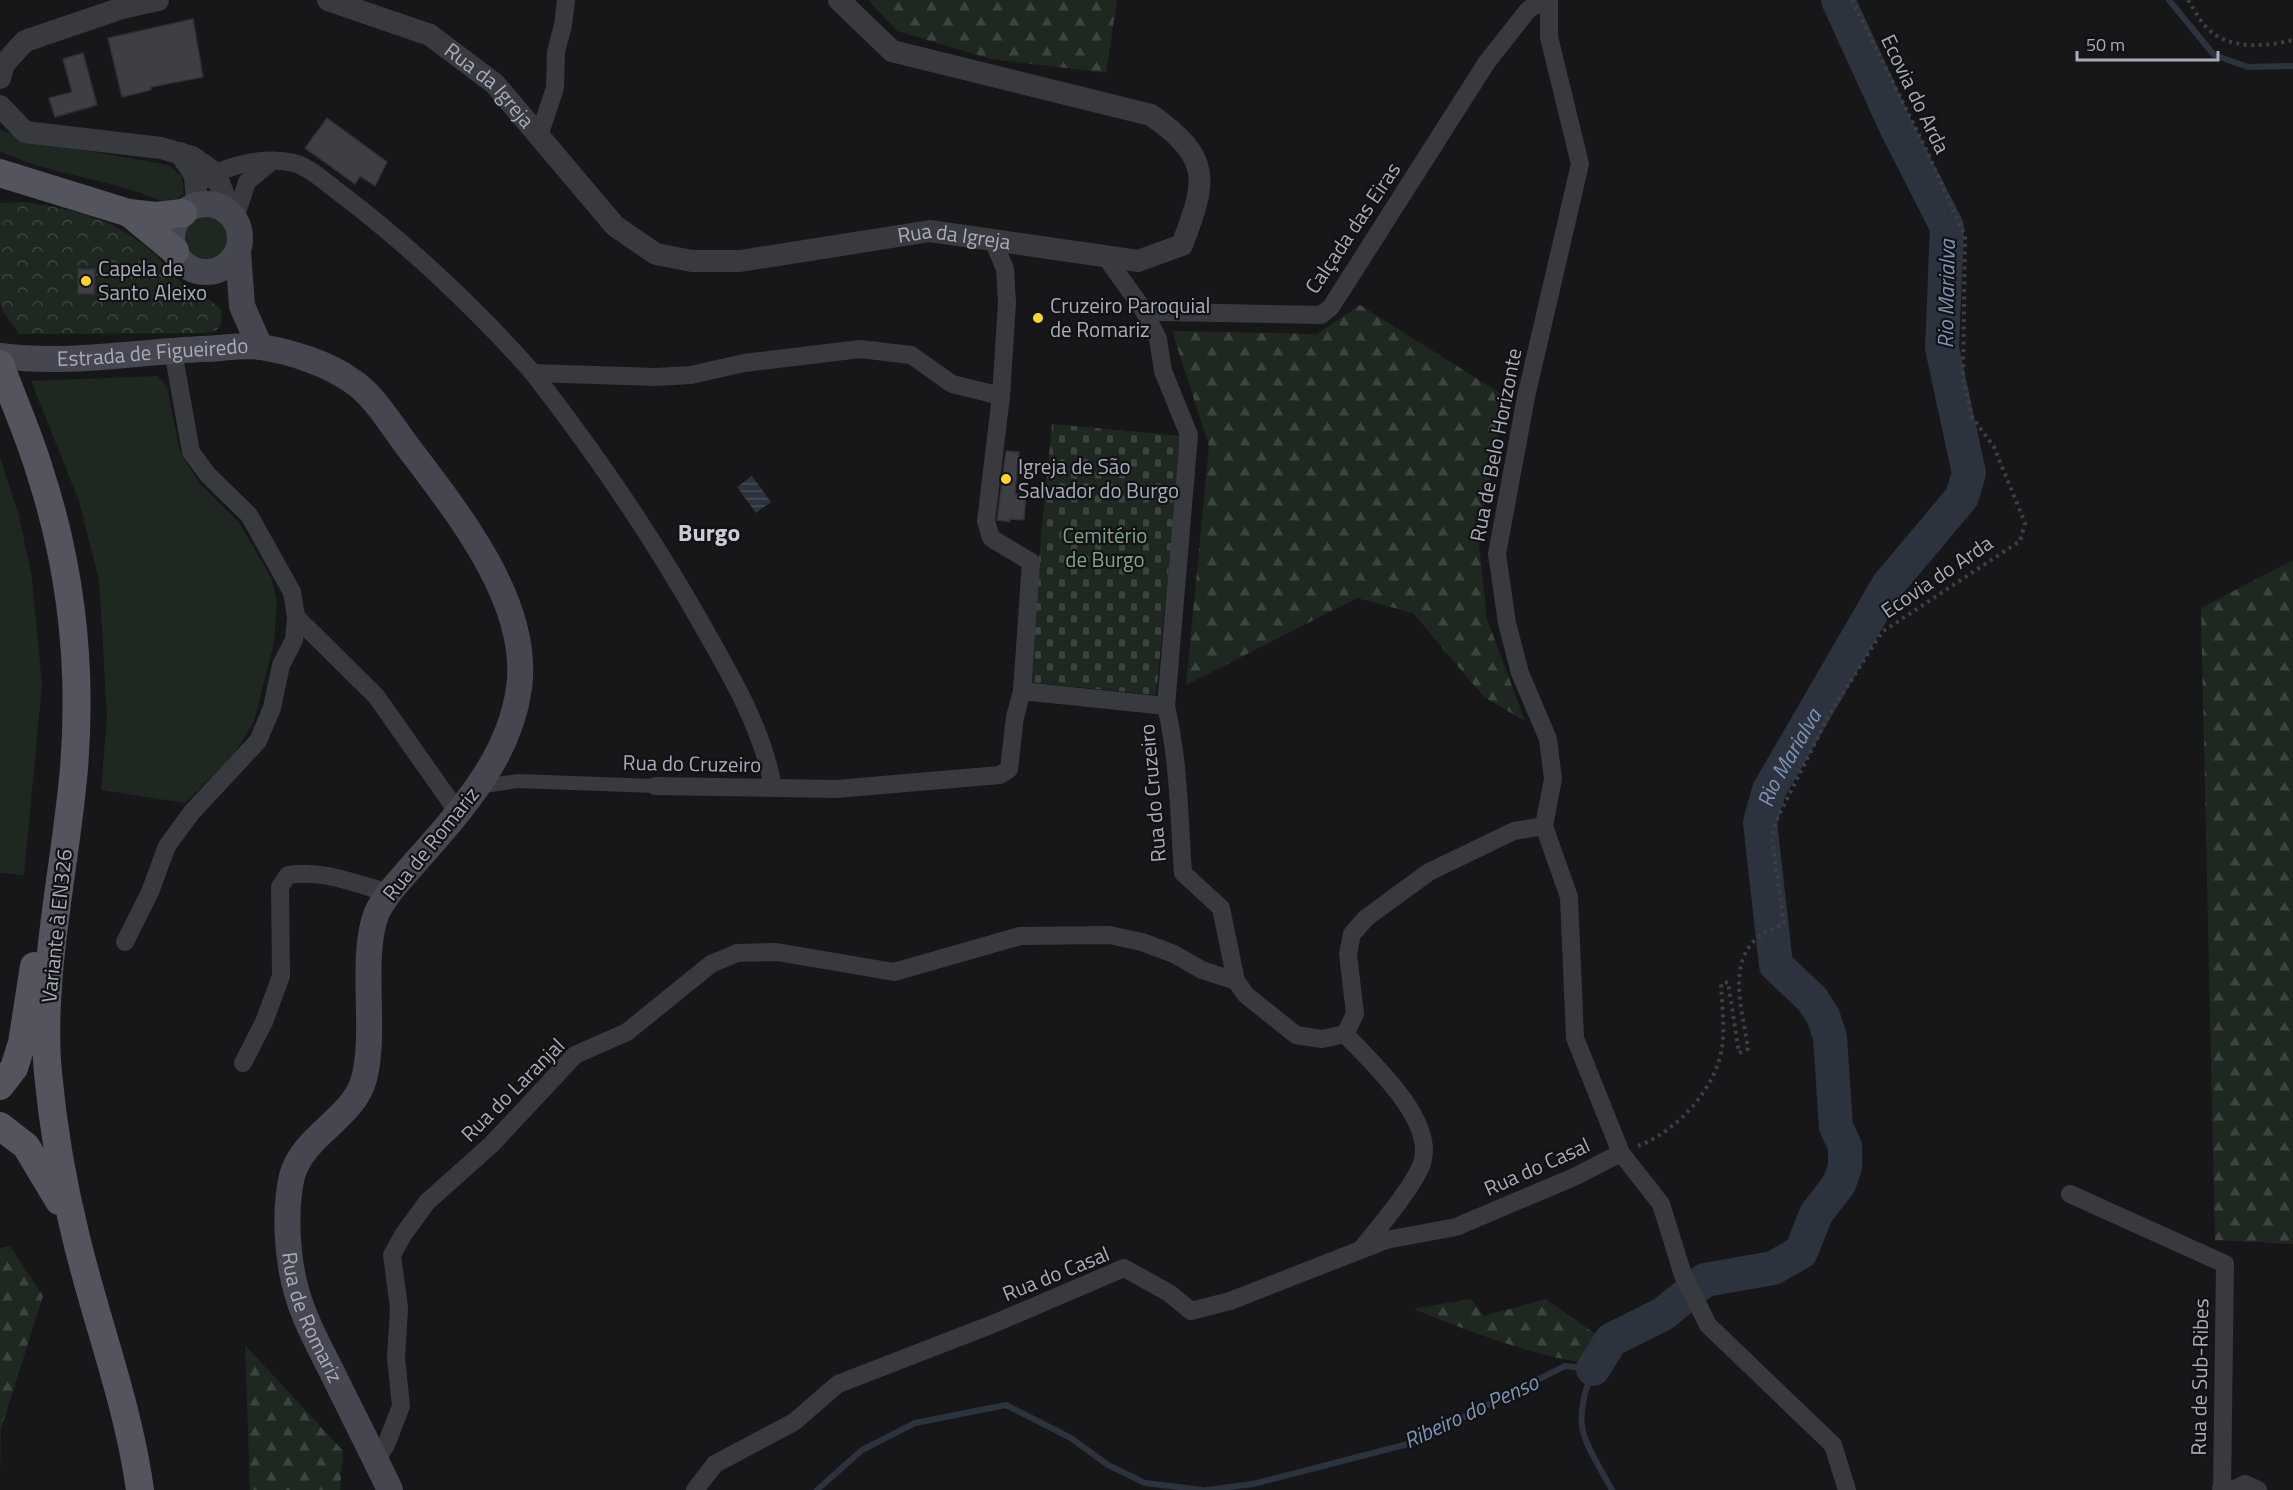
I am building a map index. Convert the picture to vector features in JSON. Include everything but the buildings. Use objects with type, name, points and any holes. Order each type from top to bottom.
[{"type":"main road","points":[[0,173],[129,213],[156,216],[198,194]]},
{"type":"main road","points":[[0,192],[64,193]]},
{"type":"main road","points":[[129,213],[175,251],[187,266],[205,272],[225,267],[238,252],[241,240],[230,213],[207,203],[198,194]]},
{"type":"main road","points":[[175,251],[173,231],[198,194]]},
{"type":"main road","name":"Estrada de Figueiredo","points":[[0,356],[53,360],[260,347],[242,306],[238,252]]},
{"type":"main road","name":"Estrada de Figueiredo","points":[[205,272],[242,306]]},
{"type":"main road","name":"Rua de Romariz","points":[[260,347],[330,368],[353,381],[372,400],[465,524],[494,574],[518,635],[520,686],[509,733],[488,774],[389,893],[377,912],[371,939],[368,1048],[363,1081],[342,1114],[303,1150],[292,1176],[289,1209],[290,1249],[296,1291],[308,1324],[390,1490]]},
{"type":"main road","name":"Variante à EN326","points":[[0,364],[41,472],[67,578],[77,679],[74,767],[53,942],[48,1070],[55,1135],[75,1233],[134,1447],[140,1490]]},
{"type":"main road","points":[[0,1086],[14,1068],[22,1043],[42,909],[74,767]]},
{"type":"main road","points":[[0,1126],[14,1134],[37,1161],[75,1233]]},
{"type":"street","points":[[0,78],[4,64],[25,41],[122,8],[158,0]]},
{"type":"street","name":"Rua da Igreja","points":[[327,0],[430,35],[495,84],[615,226],[656,254],[692,261],[740,261],[930,231],[1138,261],[1182,245],[1198,206],[1201,168],[1179,135],[1151,115],[892,51],[839,0]]},
{"type":"street","points":[[539,136],[555,88],[556,52],[566,0]]},
{"type":"street","name":"Calçada das Eiras","points":[[1143,309],[1162,312],[1321,315],[1338,297],[1487,62],[1528,10],[1543,0]]},
{"type":"street","name":"Rua de Belo Horizonte","points":[[1549,0],[1549,37],[1580,164],[1526,397],[1497,554],[1507,623],[1520,673],[1548,739],[1552,779],[1544,826],[1569,897],[1575,1038],[1621,1153],[1661,1204],[1683,1275],[1708,1324],[1833,1445],[1847,1490]]},
{"type":"street","points":[[0,106],[25,132],[100,139],[179,152],[193,170],[198,194],[232,167],[273,160],[296,164],[371,217],[462,300],[533,373],[625,496],[661,552],[722,660],[752,721],[769,765],[773,787]]},
{"type":"street","points":[[230,213],[247,182],[273,160]]},
{"type":"street","points":[[993,240],[1005,269],[1007,303],[1001,396],[986,520],[991,538],[1031,562],[1022,691]]},
{"type":"street","points":[[1105,256],[1143,309],[1158,339],[1163,371],[1189,435],[1166,706]]},
{"type":"street","points":[[533,373],[656,377],[691,375],[744,363],[860,349],[911,355],[952,384],[1001,396]]},
{"type":"street","points":[[125,942],[150,892],[167,846],[192,812],[258,741],[272,708],[281,665],[294,640],[296,617],[292,592],[249,515],[208,475],[191,452],[173,351]]},
{"type":"street","points":[[296,617],[376,696],[457,811]]},
{"type":"street","name":"Rua do Cruzeiro","points":[[477,787],[518,781],[836,789],[1000,775],[1009,769],[1015,717],[1022,691],[1166,706],[1173,736],[1178,779],[1183,873],[1221,908],[1236,981]]},
{"type":"street","points":[[1345,1034],[1355,1014],[1348,954],[1352,934],[1366,918],[1430,873],[1514,831],[1544,826]]},
{"type":"street","points":[[243,1063],[264,1023],[281,976],[280,887],[288,875],[304,872],[389,893]]},
{"type":"street","name":"Rua do Laranjal","points":[[376,1461],[386,1445],[401,1406],[396,1358],[399,1308],[392,1256],[403,1235],[427,1202],[492,1144],[575,1055],[627,1032],[711,964],[737,953],[777,952],[894,972],[1020,936],[1109,935],[1142,942],[1174,954],[1202,970],[1236,981]]},
{"type":"street","points":[[1236,981],[1246,995],[1296,1035],[1322,1039],[1345,1034]]},
{"type":"street","points":[[1345,1034],[1402,1098],[1422,1131],[1425,1146],[1421,1167],[1361,1250]]},
{"type":"street","name":"Rua do Casal","points":[[695,1490],[715,1464],[794,1422],[838,1384],[993,1324],[1124,1268],[1169,1293],[1191,1311],[1230,1300],[1386,1240],[1456,1227],[1574,1177],[1621,1153]]},
{"type":"street","name":"Rua de Sub-Ribes","points":[[2070,1194],[2225,1264],[2221,1489]]},
{"type":"street","points":[[2221,1489],[2233,1490],[2245,1484],[2258,1490]]},
{"type":"path","name":"Ecovia do Arda","points":[[1621,1153],[1664,1133],[1705,1093],[1723,1041],[1721,984],[1728,982],[1739,1053],[1749,1049],[1738,974],[1750,945],[1762,934],[1784,924],[1772,839],[1775,823],[1835,706],[1882,632],[2020,541],[2025,523],[1994,447],[1972,417],[1963,379],[1965,236],[1852,0]]},
{"type":"path","points":[[2188,0],[2208,29],[2235,44],[2270,46],[2293,40]]},
{"type":"green space","points":[[868,0],[1117,0],[1106,73],[991,59],[897,31]]},
{"type":"green space","points":[[0,129],[27,140],[168,165],[182,177],[184,193],[172,204],[128,189],[31,164],[0,151]]},
{"type":"green space","points":[[25,202],[92,217],[108,223],[137,240],[179,280],[221,310],[222,322],[217,330],[207,333],[19,334],[3,312],[0,303],[0,203]]},
{"type":"green space","points":[[207,214],[223,221],[230,237],[223,253],[207,260],[191,253],[184,237],[191,221]]},
{"type":"green space","points":[[1360,305],[1506,397],[1478,535],[1487,619],[1525,721],[1484,697],[1413,613],[1357,598],[1186,685],[1209,446],[1172,331],[1317,334]]},
{"type":"green space","points":[[158,376],[167,387],[180,452],[200,484],[239,523],[271,577],[277,602],[274,643],[254,721],[233,756],[185,803],[101,790],[107,716],[99,580],[79,501],[31,381]]},
{"type":"green space","name":"Cemitério de Burgo","points":[[1052,424],[1182,436],[1156,695],[1027,682]]},
{"type":"green space","points":[[0,457],[19,516],[32,578],[42,685],[24,875],[0,873]]},
{"type":"green space","points":[[2293,560],[2293,1244],[2215,1240],[2201,608]]},
{"type":"green space","points":[[10,1246],[43,1296],[1,1429],[0,1477],[0,1248]]},
{"type":"green space","points":[[1471,1299],[1484,1316],[1546,1299],[1601,1338],[1589,1364],[1522,1348],[1413,1309]]},
{"type":"green space","points":[[245,1345],[343,1451],[340,1490],[250,1490]]},
{"type":"shaded area","points":[[752,476],[771,502],[756,513],[737,487]]},
{"type":"waterway","name":"Rio Marialva","points":[[1593,1369],[1611,1340],[1663,1314],[1705,1280],[1773,1268],[1801,1252],[1816,1214],[1839,1184],[1845,1167],[1845,1146],[1836,1127],[1830,1037],[1823,1016],[1812,999],[1776,965],[1760,822],[1769,790],[1888,585],[1962,497],[1969,473],[1942,348],[1947,227],[1896,127],[1838,0]]},
{"type":"waterway","points":[[2169,0],[2214,55],[2248,67],[2293,66]]},
{"type":"waterway","name":"Ribeiro do Penso","points":[[1207,1490],[1253,1484],[1412,1443],[1565,1366],[1593,1369],[1582,1406],[1583,1432],[1612,1490]]},
{"type":"waterway","name":"Ribeiro do Penso","points":[[817,1490],[862,1450],[915,1423],[1006,1405],[1071,1438],[1108,1465],[1145,1483],[1203,1490]]},
{"type":"place","name":"Capela de Santo Aleixo","points":[[86,281]]},
{"type":"place","name":"Cruzeiro Paroquial de Romariz","points":[[1038,318]]},
{"type":"place","name":"Igreja de São Salvador do Burgo","points":[[1006,479]]},
{"type":"district","name":"Burgo","points":[[709,533]]}]
